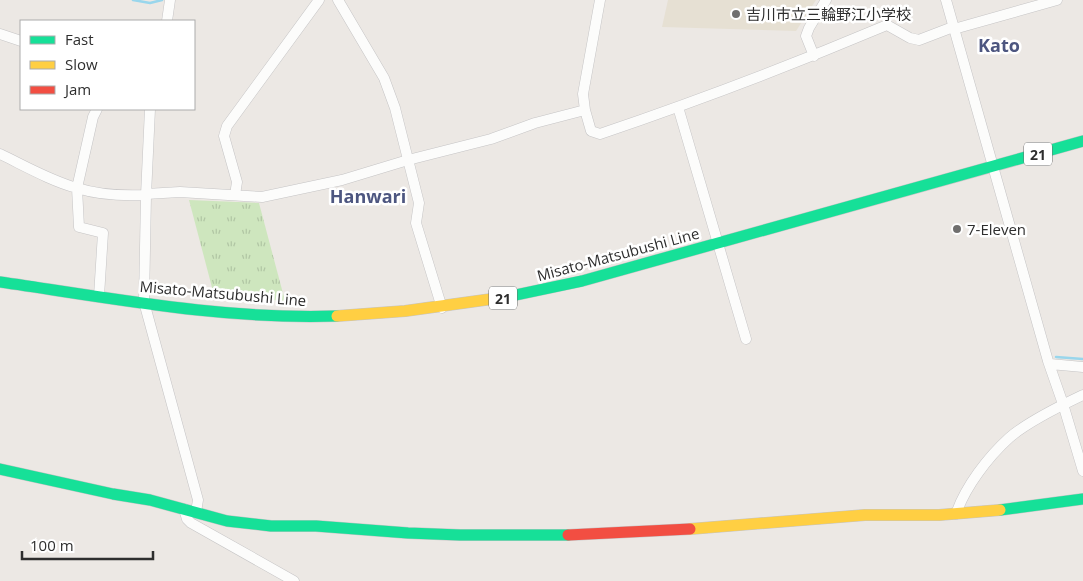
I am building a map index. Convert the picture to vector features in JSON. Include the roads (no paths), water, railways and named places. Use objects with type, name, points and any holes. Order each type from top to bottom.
[{"type":"main road","name":"Misato-Matsubushi Line","points":[[0,282],[220,311],[296,316],[379,314],[442,308],[530,293],[719,243],[1083,141]]},
{"type":"main road","points":[[0,468],[113,494],[150,500],[227,521],[271,526],[316,526],[460,535],[593,535],[864,515],[956,514],[1083,499]]},
{"type":"street","points":[[234,195],[237,182],[224,136],[227,126],[319,0]]},
{"type":"street","points":[[338,0],[384,78],[394,108],[419,203],[416,223],[442,308]]},
{"type":"street","points":[[600,0],[583,94],[584,110],[591,131],[600,134],[814,56],[886,25],[910,38],[919,40],[954,28],[1057,0]]},
{"type":"street","points":[[814,56],[806,36],[808,28],[826,0]]},
{"type":"street","points":[[946,0],[992,166],[1083,471]]},
{"type":"street","points":[[166,20],[169,3]]},
{"type":"street","points":[[0,34],[20,42]]},
{"type":"street","points":[[678,107],[746,339]]},
{"type":"street","points":[[96,110],[93,117],[77,188],[79,227],[103,233],[98,296]]},
{"type":"street","points":[[150,110],[144,302],[198,500],[190,510],[187,519],[190,523],[294,581]]},
{"type":"street","points":[[0,154],[38,173],[77,188],[112,194],[146,195],[180,192],[262,197],[342,180],[584,110]]},
{"type":"street","points":[[1050,364],[1083,366]]},
{"type":"street","points":[[956,514],[968,486],[1009,438],[1063,404],[1083,395]]},
{"type":"waterway","points":[[133,0],[150,3],[162,0]]},
{"type":"waterway","points":[[1056,357],[1083,359]]},
{"type":"place","name":"吉川市立三輪野江小学校","points":[[736,14]]},
{"type":"place","name":"7-Eleven","points":[[957,229]]},
{"type":"district","name":"Kato","points":[[999,45]]},
{"type":"district","name":"Hanwari","points":[[368,196]]}]
